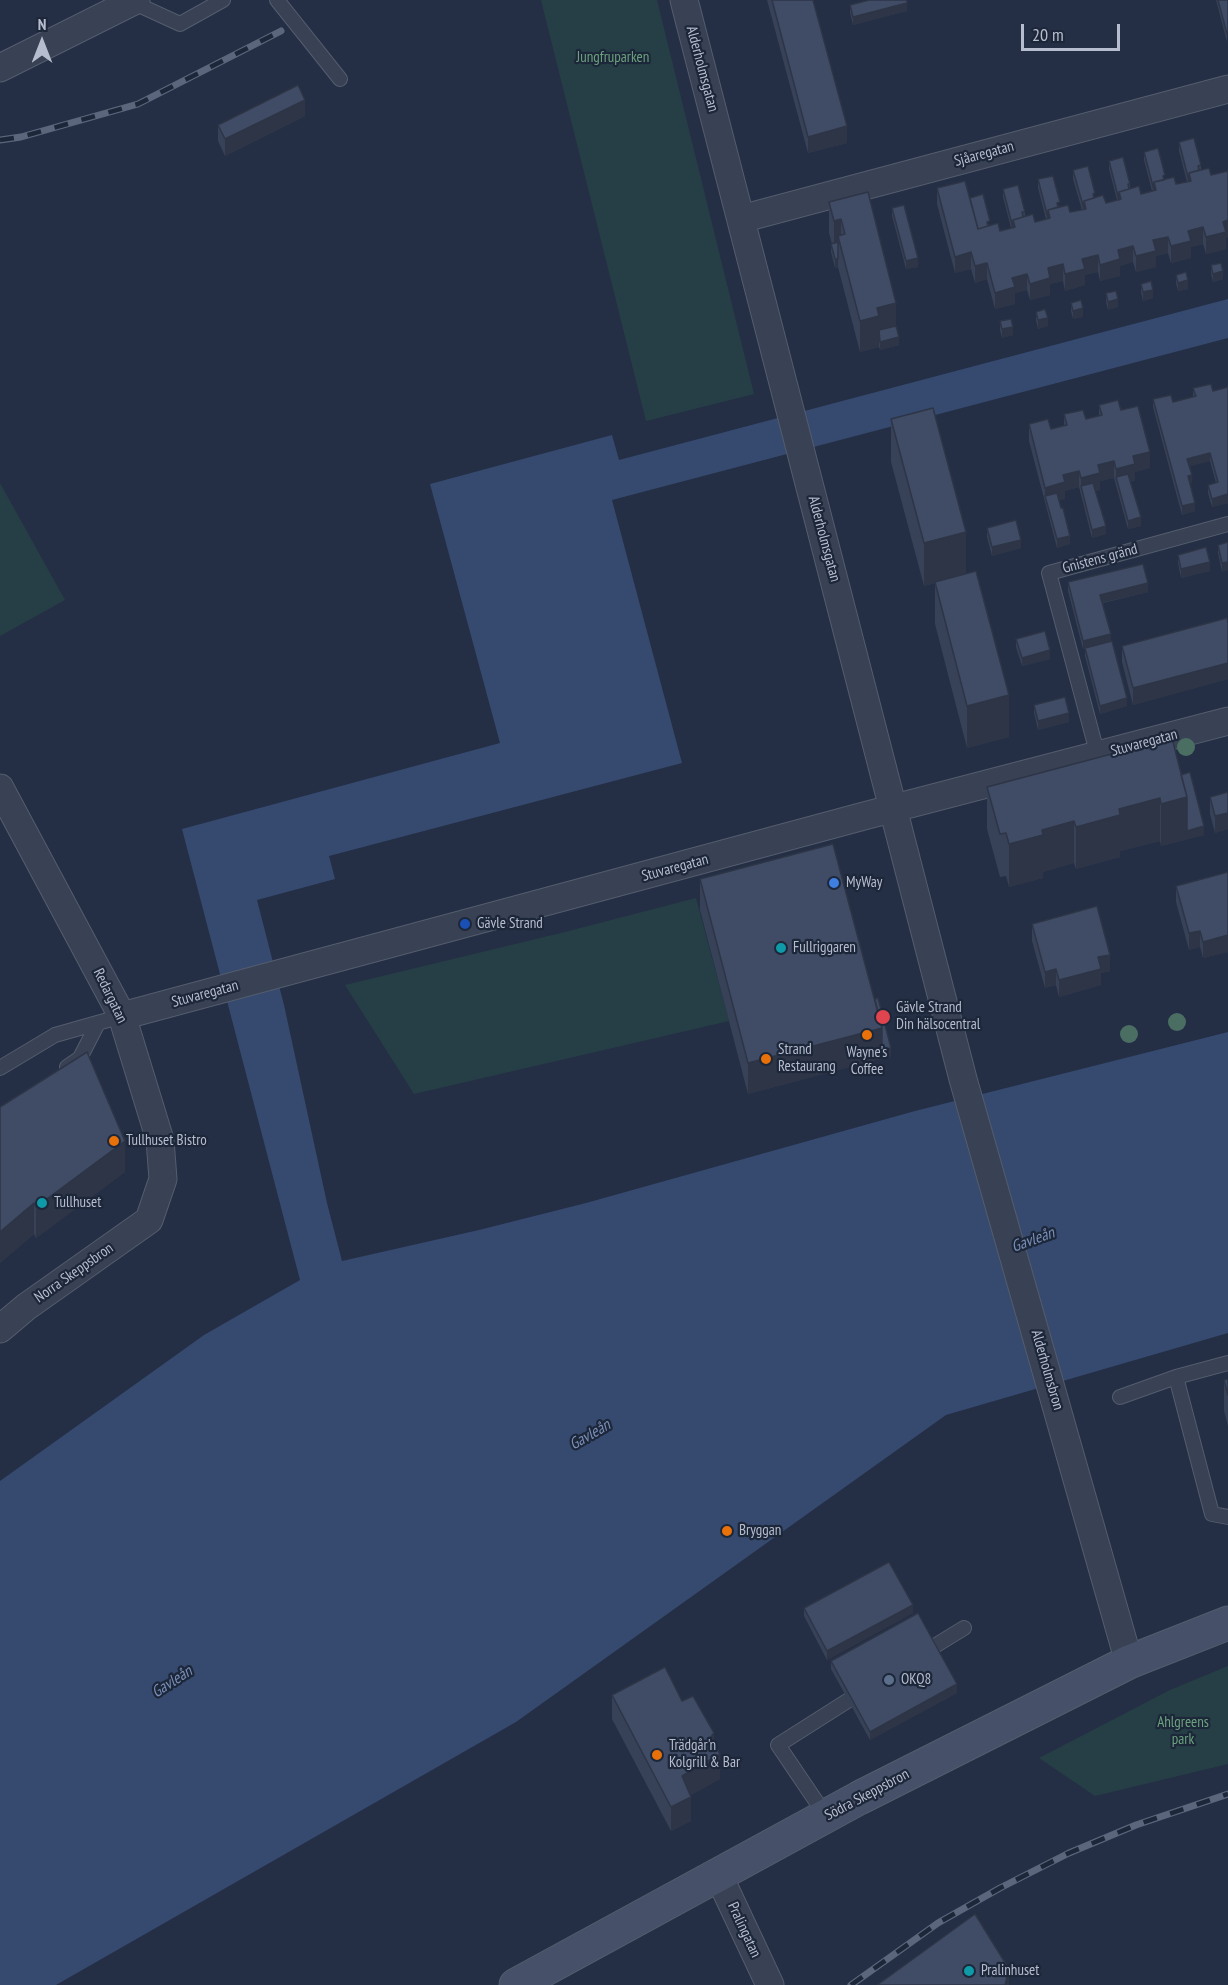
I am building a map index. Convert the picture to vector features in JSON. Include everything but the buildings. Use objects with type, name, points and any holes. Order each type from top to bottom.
[{"type":"street","name":"Alderholmsgatan","points":[[684,0],[963,1079]]},
{"type":"street","points":[[0,68],[134,1]]},
{"type":"street","name":"Sjåaregatan","points":[[741,219],[1228,89]]},
{"type":"street","name":"Stuvaregatan","points":[[110,1020],[1228,722]]},
{"type":"street","name":"Redargatan","points":[[0,788],[110,1020],[160,1140],[163,1179],[150,1220]]},
{"type":"street","name":"Alderholmsbron","points":[[963,1079],[1129,1662]]},
{"type":"street","name":"Norra Skeppsbron","points":[[0,1329],[26,1307],[150,1220]]},
{"type":"street","name":"Södra Skeppsbron","points":[[516,1985],[826,1816],[1129,1662],[1228,1623]]},
{"type":"street","name":"Pralingatan","points":[[718,1874],[770,1985]]},
{"type":"lane","points":[[134,1],[180,24],[224,0]]},
{"type":"lane","points":[[277,0],[340,79]]},
{"type":"lane","name":"Gnistens gränd","points":[[1098,756],[1049,573],[1228,524]]},
{"type":"lane","points":[[0,1068],[55,1035],[110,1020]]},
{"type":"lane","points":[[50,1077],[81,1058],[110,1020]]},
{"type":"lane","points":[[1120,1396],[1176,1377],[1228,1363]]},
{"type":"lane","points":[[1176,1377],[1212,1514],[1228,1517]]},
{"type":"lane","points":[[905,1665],[964,1628]]},
{"type":"lane","points":[[826,1816],[778,1745],[876,1683]]},
{"type":"green space","name":"Jungfruparken","points":[[541,0],[657,0],[754,394],[646,421]]},
{"type":"green space","points":[[0,483],[65,600],[0,636]]},
{"type":"green space","points":[[696,898],[729,1021],[414,1094],[345,985],[565,932]]},
{"type":"green space","name":"Ahlgreens park","points":[[1228,1666],[1228,1764],[1095,1796],[1039,1758],[1170,1690]]},
{"type":"water","name":"Gavleån","points":[[1228,299],[1228,338],[612,500],[682,763],[329,856],[335,879],[257,900],[284,1005],[327,1203],[342,1261],[586,1203],[915,1111],[1228,1032],[1228,1333],[946,1415],[516,1722],[56,1985],[0,1985],[0,1481],[204,1335],[300,1280],[182,829],[500,743],[430,484],[612,435],[619,460]]},
{"type":"railway","points":[[0,140],[21,137],[138,104],[281,31]]},
{"type":"railway","points":[[851,1985],[938,1923],[1069,1853],[1136,1825],[1228,1794]]},
{"type":"place","name":"MyWay","points":[[834,883]]},
{"type":"place","name":"Gävle Strand","points":[[465,924]]},
{"type":"place","name":"Fullriggaren","points":[[781,948]]},
{"type":"place","name":"Gävle Strand Din hälsocentral","points":[[883,1017]]},
{"type":"place","name":"Wayne's Coffee","points":[[867,1035]]},
{"type":"place","name":"Strand Restaurang","points":[[766,1059]]},
{"type":"place","name":"Tullhuset Bistro","points":[[114,1141]]},
{"type":"place","name":"Tullhuset","points":[[42,1203]]},
{"type":"place","name":"Bryggan","points":[[727,1531]]},
{"type":"place","name":"OKQ8","points":[[889,1680]]},
{"type":"place","name":"Trädgår'n Kolgrill & Bar","points":[[657,1755]]},
{"type":"place","name":"Pralinhuset","points":[[969,1971]]}]
